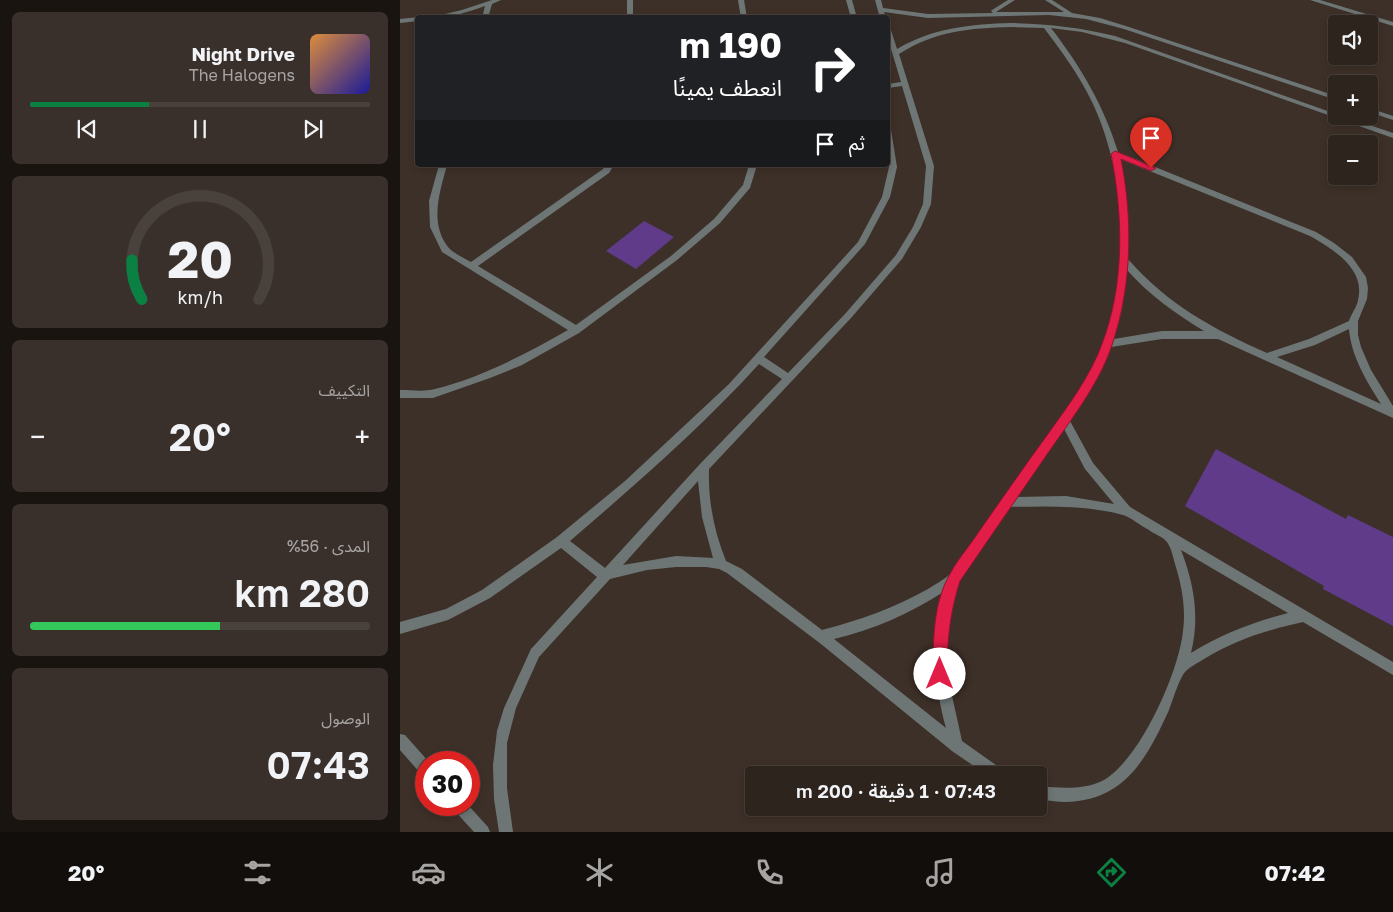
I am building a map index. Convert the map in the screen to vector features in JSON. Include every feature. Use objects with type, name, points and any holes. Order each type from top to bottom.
[{"type":"street","points":[[443,15],[498,0]]},
{"type":"street","points":[[630,0],[630,15]]},
{"type":"street","points":[[741,0],[744,15]]},
{"type":"street","points":[[848,0],[853,15]]},
{"type":"street","points":[[878,0],[882,15]]},
{"type":"street","points":[[989,14],[1012,0]]},
{"type":"street","points":[[1048,0],[1074,16]]},
{"type":"street","points":[[1313,0],[1393,24]]},
{"type":"street","points":[[1339,0],[1345,10]]},
{"type":"street","points":[[486,15],[489,4]]},
{"type":"street","points":[[881,9],[908,15],[948,17],[1017,12],[1074,16],[1129,30],[1328,95]]},
{"type":"street","points":[[948,17],[952,30]]},
{"type":"street","points":[[400,21],[415,19]]},
{"type":"street","points":[[957,746],[946,710],[940,674],[940,639],[945,607],[954,578],[1089,382],[1108,344],[1120,301],[1124,260],[1124,213],[1122,186],[1115,154],[1103,116],[1087,83],[1068,53],[1045,25]]},
{"type":"street","points":[[895,53],[914,40],[952,30],[1045,25],[1112,37],[1393,136]]},
{"type":"street","points":[[506,832],[499,791],[501,742],[515,696],[535,653],[704,467],[848,316],[899,257],[917,228],[927,204],[930,166],[890,37]]},
{"type":"street","points":[[1255,88],[1265,74]]},
{"type":"street","points":[[890,86],[905,84]]},
{"type":"street","points":[[1378,113],[1393,118]]},
{"type":"street","points":[[400,628],[448,614],[486,594],[561,541],[629,484],[732,388],[862,244],[886,197],[893,167],[890,146]]},
{"type":"street","points":[[1115,154],[1313,234],[1331,244],[1346,256],[1357,270],[1363,284],[1363,298],[1353,323],[1365,367],[1393,414]]},
{"type":"street","points":[[443,167],[433,201],[434,227],[445,250],[576,330]]},
{"type":"street","points":[[471,266],[606,171],[609,167]]},
{"type":"street","points":[[400,394],[433,394],[487,375],[519,362],[576,330],[674,258],[717,221],[747,186],[752,167]]},
{"type":"street","points":[[1124,260],[1154,293],[1182,314],[1222,337],[1393,414]]},
{"type":"street","points":[[1266,357],[1312,342],[1353,323]]},
{"type":"street","points":[[1108,344],[1167,334],[1222,337]]},
{"type":"street","points":[[758,358],[788,378]]},
{"type":"street","points":[[1064,420],[1089,466],[1126,512]]},
{"type":"street","points":[[704,467],[705,516],[722,564]]},
{"type":"street","points":[[1008,502],[1066,501],[1126,512],[1393,668]]},
{"type":"street","points":[[1047,794],[1062,796],[1089,793],[1113,783],[1133,766],[1147,745],[1182,667],[1190,624],[1186,580],[1171,538]]},
{"type":"street","points":[[561,541],[604,575]]},
{"type":"street","points":[[604,575],[634,567],[664,563],[722,564],[823,636],[957,746],[985,766]]},
{"type":"street","points":[[823,636],[880,620],[907,608],[954,578]]},
{"type":"street","points":[[1182,667],[1203,651],[1226,638],[1250,628],[1303,616]]},
{"type":"street","points":[[400,740],[415,757]]},
{"type":"street","points":[[469,816],[483,832]]},
{"type":"building","points":[[644,221],[674,237],[636,269],[606,251]]},
{"type":"building","points":[[1216,449],[1346,519],[1348,515],[1393,537],[1393,626],[1323,589],[1324,586],[1185,506]]},
{"type":"route","points":[[940,674],[940,639],[945,607],[954,578],[1064,420],[1089,382],[1108,344],[1120,301],[1124,260],[1125,222],[1122,186],[1115,154],[1151,168]]}]
